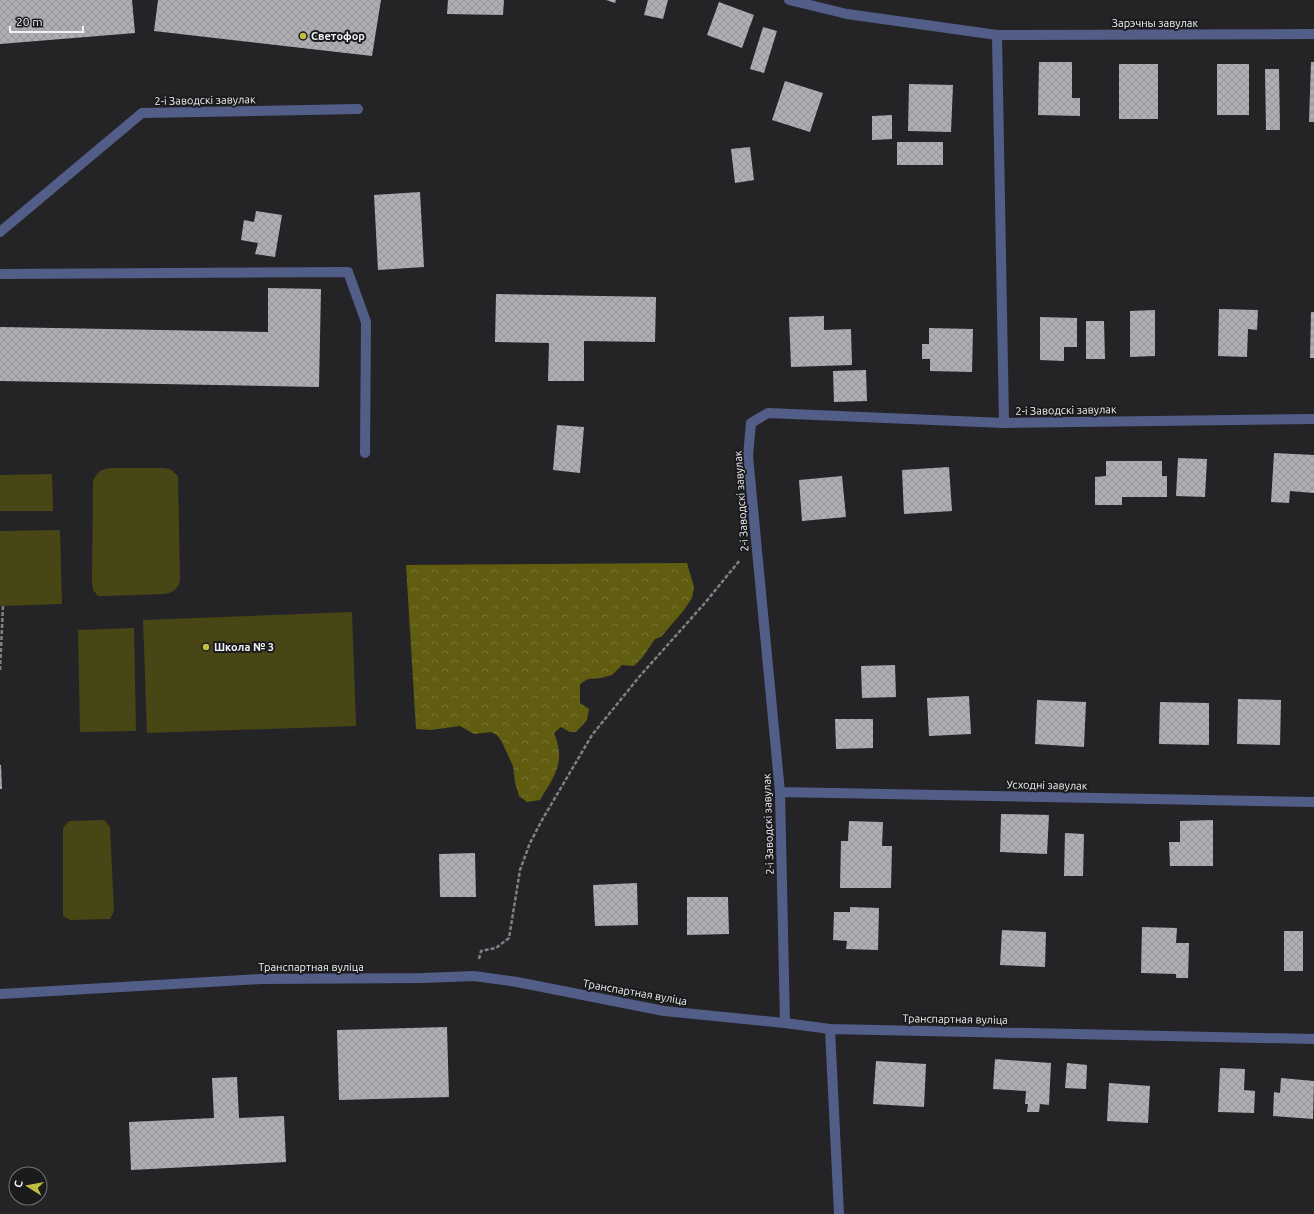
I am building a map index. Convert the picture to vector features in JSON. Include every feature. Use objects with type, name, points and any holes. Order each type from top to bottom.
[{"type":"street","name":"Зарэчны завулак","points":[[789,0],[847,14],[997,35],[1314,34]]},
{"type":"street","points":[[997,35],[1004,422]]},
{"type":"street","name":"2-і Заводскі завулак","points":[[0,232],[142,113],[358,109]]},
{"type":"street","points":[[0,274],[348,272],[366,322],[365,453]]},
{"type":"street","name":"2-і Заводскі завулак","points":[[785,1023],[780,792],[748,456],[751,423],[768,413],[1004,422],[1314,419]]},
{"type":"street","name":"Усходні завулак","points":[[780,792],[1314,802]]},
{"type":"street","name":"Транспартная вуліца","points":[[0,994],[262,978],[416,978],[474,976],[517,982],[664,1011],[830,1029],[1314,1039]]},
{"type":"street","points":[[830,1029],[839,1214]]},
{"type":"path","points":[[474,976],[481,951],[496,948],[509,938],[520,870],[530,843],[592,735],[639,677],[731,572],[756,539]]},
{"type":"path","points":[[0,670],[3,606]]},
{"type":"shaded area","points":[[111,468],[162,468],[170,469],[178,476],[180,580],[175,590],[165,594],[98,596],[93,590],[93,481],[96,475],[100,472]]},
{"type":"shaded area","points":[[52,474],[53,511],[0,511],[0,475]]},
{"type":"shaded area","points":[[60,530],[62,604],[0,606],[0,531]]},
{"type":"shaded area","points":[[352,612],[356,726],[147,733],[143,620]]},
{"type":"shaded area","points":[[134,628],[136,731],[80,732],[78,630]]},
{"type":"shaded area","points":[[104,820],[110,827],[114,911],[110,919],[70,920],[63,916],[63,828],[69,821]]},
{"type":"green space","points":[[687,563],[694,587],[692,598],[684,610],[661,637],[655,639],[642,658],[634,666],[622,665],[612,675],[588,679],[580,684],[580,703],[589,709],[587,720],[576,732],[570,732],[561,727],[554,733],[559,752],[559,760],[554,775],[540,800],[527,802],[519,796],[513,766],[502,742],[497,735],[491,732],[474,734],[460,726],[431,730],[416,729],[406,565]]},
{"type":"building","points":[[0,0],[132,0],[135,33],[0,44]]},
{"type":"building","points":[[158,0],[381,0],[372,56],[154,31]]},
{"type":"building","points":[[448,0],[504,0],[503,15],[447,14]]},
{"type":"building","points":[[606,0],[616,0],[615,3]]},
{"type":"building","points":[[648,0],[668,0],[663,19],[644,15]]},
{"type":"building","points":[[719,2],[754,15],[742,48],[707,35]]},
{"type":"building","points":[[763,27],[777,31],[764,73],[750,69]]},
{"type":"building","points":[[1039,62],[1072,62],[1072,98],[1080,98],[1080,116],[1038,115]]},
{"type":"building","points":[[1311,62],[1314,62],[1314,122],[1309,122]]},
{"type":"building","points":[[1119,64],[1158,64],[1158,119],[1119,119]]},
{"type":"building","points":[[1217,64],[1249,64],[1249,115],[1217,115]]},
{"type":"building","points":[[1265,69],[1279,69],[1280,130],[1266,130]]},
{"type":"building","points":[[785,81],[823,93],[810,132],[772,120]]},
{"type":"building","points":[[909,84],[953,85],[951,132],[908,131]]},
{"type":"building","points":[[892,115],[892,139],[872,140],[872,116]]},
{"type":"building","points":[[897,142],[943,142],[943,165],[897,165]]},
{"type":"building","points":[[750,147],[754,180],[735,183],[731,149]]},
{"type":"building","points":[[420,192],[424,267],[378,270],[374,195]]},
{"type":"building","points":[[256,211],[282,215],[275,257],[255,254],[258,243],[241,240],[244,220],[254,222]]},
{"type":"building","points":[[268,288],[321,289],[319,387],[0,381],[0,327],[268,332]]},
{"type":"building","points":[[496,294],[656,297],[655,342],[584,341],[584,381],[548,381],[549,343],[495,342]]},
{"type":"building","points":[[1219,309],[1258,310],[1257,330],[1248,329],[1247,357],[1218,356]]},
{"type":"building","points":[[1155,310],[1155,356],[1130,357],[1130,311]]},
{"type":"building","points":[[1311,312],[1314,312],[1314,358],[1310,358]]},
{"type":"building","points":[[824,316],[824,330],[851,329],[852,365],[791,367],[789,317]]},
{"type":"building","points":[[1040,317],[1077,318],[1077,347],[1064,347],[1064,361],[1040,360]]},
{"type":"building","points":[[1086,321],[1104,321],[1105,359],[1086,359]]},
{"type":"building","points":[[929,328],[973,329],[972,372],[930,371],[930,359],[922,359],[922,344],[929,344]]},
{"type":"building","points":[[866,370],[867,401],[834,402],[833,371]]},
{"type":"building","points":[[557,425],[584,427],[580,473],[553,470]]},
{"type":"building","points":[[1274,453],[1314,455],[1314,493],[1290,491],[1289,503],[1271,502]]},
{"type":"building","points":[[1178,458],[1207,459],[1205,497],[1176,496]]},
{"type":"building","points":[[1106,461],[1162,461],[1162,476],[1167,476],[1167,497],[1122,497],[1122,505],[1095,505],[1095,477],[1106,476]]},
{"type":"building","points":[[949,467],[952,511],[904,514],[902,470]]},
{"type":"building","points":[[842,476],[846,517],[802,521],[799,480]]},
{"type":"building","points":[[895,665],[896,697],[862,698],[861,666]]},
{"type":"building","points":[[969,696],[971,734],[929,736],[927,698]]},
{"type":"building","points":[[1238,699],[1281,700],[1280,745],[1237,744]]},
{"type":"building","points":[[1037,700],[1086,702],[1084,747],[1035,744]]},
{"type":"building","points":[[1160,702],[1209,703],[1209,745],[1159,744]]},
{"type":"building","points":[[835,719],[873,719],[873,748],[836,749]]},
{"type":"building","points":[[1,765],[2,789],[0,789]]},
{"type":"building","points":[[1001,814],[1049,815],[1047,854],[1000,852]]},
{"type":"building","points":[[1213,820],[1213,866],[1170,866],[1169,842],[1180,842],[1180,821]]},
{"type":"building","points":[[849,821],[883,822],[882,846],[892,846],[891,888],[840,888],[841,841],[848,841]]},
{"type":"building","points":[[1065,833],[1084,834],[1083,876],[1064,876]]},
{"type":"building","points":[[475,853],[476,897],[440,897],[439,854]]},
{"type":"building","points":[[637,883],[638,925],[595,926],[593,885]]},
{"type":"building","points":[[687,897],[728,897],[729,934],[687,935]]},
{"type":"building","points":[[850,907],[879,908],[878,950],[846,949],[847,941],[833,940],[834,912],[850,912]]},
{"type":"building","points":[[1142,927],[1177,928],[1176,943],[1189,943],[1188,978],[1176,978],[1176,974],[1141,973]]},
{"type":"building","points":[[1002,930],[1046,932],[1045,967],[1000,965]]},
{"type":"building","points":[[1284,931],[1303,931],[1303,971],[1284,971]]},
{"type":"building","points":[[447,1027],[449,1097],[339,1100],[337,1030]]},
{"type":"building","points":[[995,1059],[1051,1063],[1049,1105],[1040,1104],[1039,1112],[1027,1112],[1028,1104],[1025,1104],[1026,1091],[993,1089]]},
{"type":"building","points":[[876,1061],[926,1064],[924,1107],[873,1104]]},
{"type":"building","points":[[1067,1063],[1087,1065],[1086,1089],[1065,1088]]},
{"type":"building","points":[[1220,1068],[1245,1069],[1244,1090],[1255,1091],[1254,1113],[1218,1112]]},
{"type":"building","points":[[237,1077],[239,1118],[284,1116],[286,1162],[131,1170],[129,1122],[214,1118],[212,1078]]},
{"type":"building","points":[[1281,1078],[1314,1081],[1313,1119],[1273,1116],[1274,1092],[1280,1093]]},
{"type":"building","points":[[1109,1083],[1150,1086],[1148,1123],[1107,1121]]},
{"type":"place","name":"Светофор","points":[[303,36]]},
{"type":"place","name":"Школа № 3","points":[[206,647]]}]
